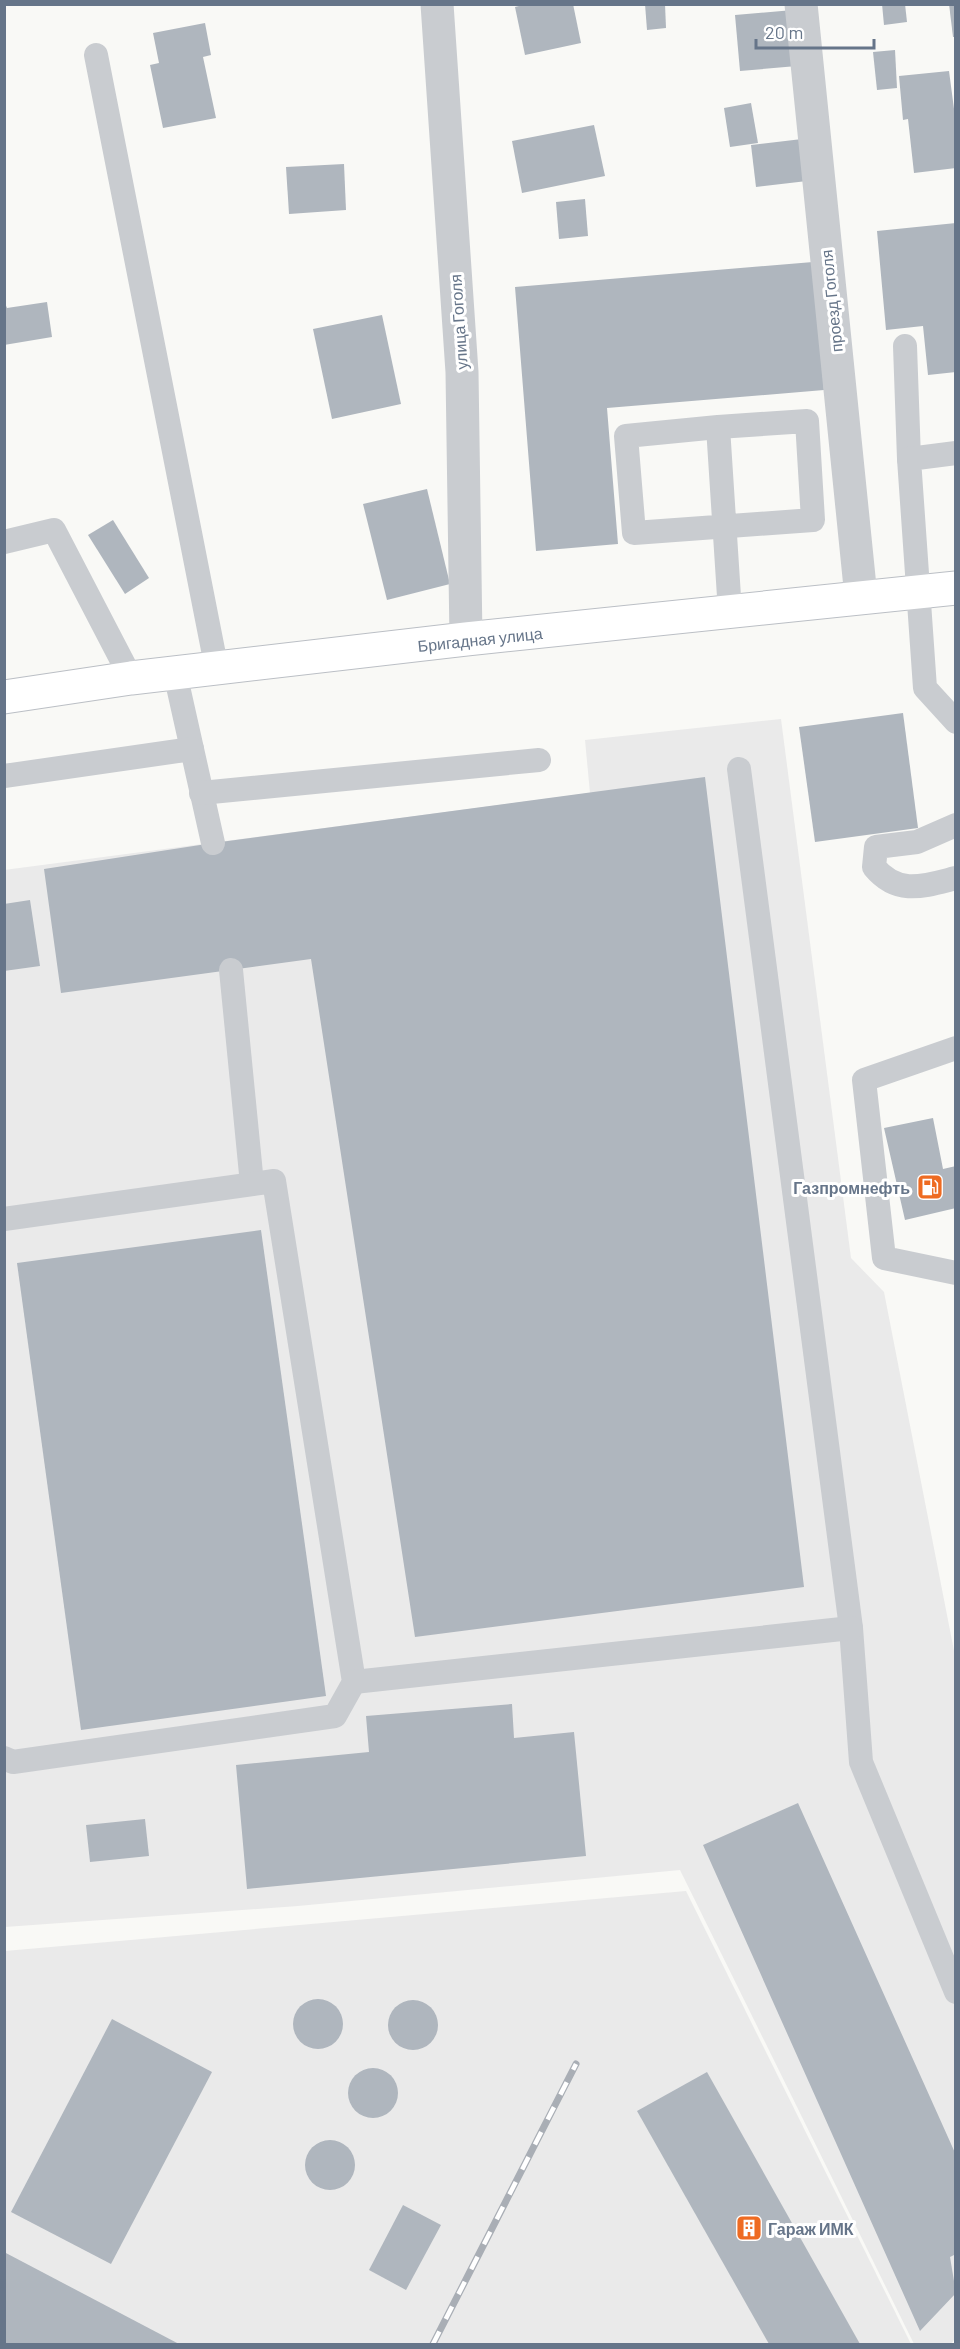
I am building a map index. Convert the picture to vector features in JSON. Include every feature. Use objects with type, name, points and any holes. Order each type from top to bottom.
[{"type":"main road","name":"Бригадная улица","points":[[4,696],[131,678],[217,670],[466,639],[956,588]]},
{"type":"street","name":"улица Гоголя","points":[[437,4],[462,372],[466,639]]},
{"type":"street","name":"проезд Гоголя","points":[[801,4],[861,597]]},
{"type":"lane","points":[[96,55],[217,670]]},
{"type":"lane","points":[[905,346],[909,459],[925,688],[956,722]]},
{"type":"lane","points":[[807,421],[813,520],[634,533],[626,436],[718,427],[807,421]]},
{"type":"lane","points":[[718,427],[730,612]]},
{"type":"lane","points":[[909,459],[956,453]]},
{"type":"lane","points":[[4,542],[54,530],[131,678]]},
{"type":"lane","points":[[175,673],[213,843]]},
{"type":"lane","points":[[4,776],[192,749]]},
{"type":"lane","points":[[201,793],[539,760]]},
{"type":"lane","points":[[739,769],[852,1628],[861,1762],[956,1992]]},
{"type":"lane","points":[[956,825],[916,842],[876,847],[874,867],[886,881],[916,888],[956,878]]},
{"type":"lane","points":[[231,970],[252,1184]]},
{"type":"lane","points":[[956,1048],[864,1080],[884,1258],[956,1273]]},
{"type":"lane","points":[[4,1219],[274,1181],[354,1682],[335,1716],[13,1762],[4,1758]]},
{"type":"lane","points":[[354,1682],[852,1628]]},
{"type":"shaded area","points":[[781,719],[851,1258],[884,1292],[955,1656],[956,2337],[951,2344],[914,2344],[680,1870],[298,1906],[5,1927],[4,870],[590,793],[585,740]]},
{"type":"shaded area","points":[[686,1891],[911,2344],[5,2344],[5,1951]]},
{"type":"building","points":[[527,4],[573,4],[581,43],[525,55],[515,7]]},
{"type":"building","points":[[645,4],[665,4],[666,28],[647,30]]},
{"type":"building","points":[[882,4],[905,4],[907,22],[884,25]]},
{"type":"building","points":[[949,4],[956,4],[956,37],[953,37]]},
{"type":"building","points":[[793,10],[797,66],[740,71],[735,15]]},
{"type":"building","points":[[205,23],[211,55],[203,57],[216,118],[163,128],[150,65],[159,63],[153,33]]},
{"type":"building","points":[[895,50],[897,88],[877,90],[873,52]]},
{"type":"building","points":[[949,71],[956,124],[956,168],[914,173],[908,119],[903,120],[899,76]]},
{"type":"building","points":[[751,103],[758,143],[730,147],[724,108]]},
{"type":"building","points":[[594,125],[605,176],[522,193],[512,141]]},
{"type":"building","points":[[802,139],[807,181],[756,187],[751,145]]},
{"type":"building","points":[[344,164],[346,210],[289,214],[286,167]]},
{"type":"building","points":[[585,199],[588,236],[559,239],[556,202]]},
{"type":"building","points":[[956,223],[956,372],[928,375],[923,326],[886,330],[877,231]]},
{"type":"building","points":[[813,262],[824,390],[607,408],[618,544],[536,551],[515,287]]},
{"type":"building","points":[[4,301],[7,308],[47,302],[52,337],[4,345]]},
{"type":"building","points":[[382,315],[401,404],[332,419],[313,329]]},
{"type":"building","points":[[427,489],[450,584],[387,600],[363,504]]},
{"type":"building","points":[[113,520],[149,578],[125,594],[88,535]]},
{"type":"building","points":[[903,713],[918,828],[815,842],[799,727]]},
{"type":"building","points":[[705,777],[804,1587],[415,1637],[311,959],[61,993],[44,869],[213,843]]},
{"type":"building","points":[[30,900],[40,966],[4,971],[4,904]]},
{"type":"building","points":[[933,1118],[943,1169],[956,1166],[956,1208],[905,1220],[884,1128]]},
{"type":"building","points":[[261,1230],[326,1696],[81,1730],[17,1263]]},
{"type":"building","points":[[512,1704],[514,1738],[574,1732],[586,1856],[247,1889],[236,1765],[369,1752],[366,1716]]},
{"type":"building","points":[[798,1803],[956,2155],[956,2254],[950,2257],[956,2293],[920,2331],[703,1845]]},
{"type":"building","points":[[145,1819],[149,1856],[90,1862],[86,1825]]},
{"type":"building","points":[[313,1999],[323,1999],[336,2006],[343,2019],[343,2029],[336,2042],[323,2049],[313,2049],[304,2045],[297,2038],[293,2029],[293,2019],[297,2010],[304,2003]]},
{"type":"building","points":[[408,2000],[418,2000],[431,2007],[438,2020],[438,2030],[431,2043],[418,2050],[408,2050],[399,2046],[392,2039],[388,2030],[388,2020],[392,2011],[399,2004]]},
{"type":"building","points":[[112,2019],[212,2072],[111,2264],[11,2212]]},
{"type":"building","points":[[368,2068],[378,2068],[391,2075],[398,2088],[398,2098],[391,2111],[378,2118],[368,2118],[359,2114],[352,2107],[348,2098],[348,2088],[352,2079],[359,2072]]},
{"type":"building","name":"Гараж ИМК","points":[[707,2072],[860,2344],[769,2344],[637,2111]]},
{"type":"building","points":[[330,2140],[348,2147],[355,2165],[348,2183],[330,2190],[312,2183],[305,2165],[312,2147]]},
{"type":"building","points":[[403,2205],[441,2225],[406,2290],[369,2270]]},
{"type":"building","points":[[4,2252],[179,2344],[4,2344]]},
{"type":"railway","points":[[433,2344],[576,2064]]},
{"type":"place","name":"Газпромнефть","points":[[930,1187]]},
{"type":"place","name":"Гараж ИМК","points":[[749,2228]]}]
